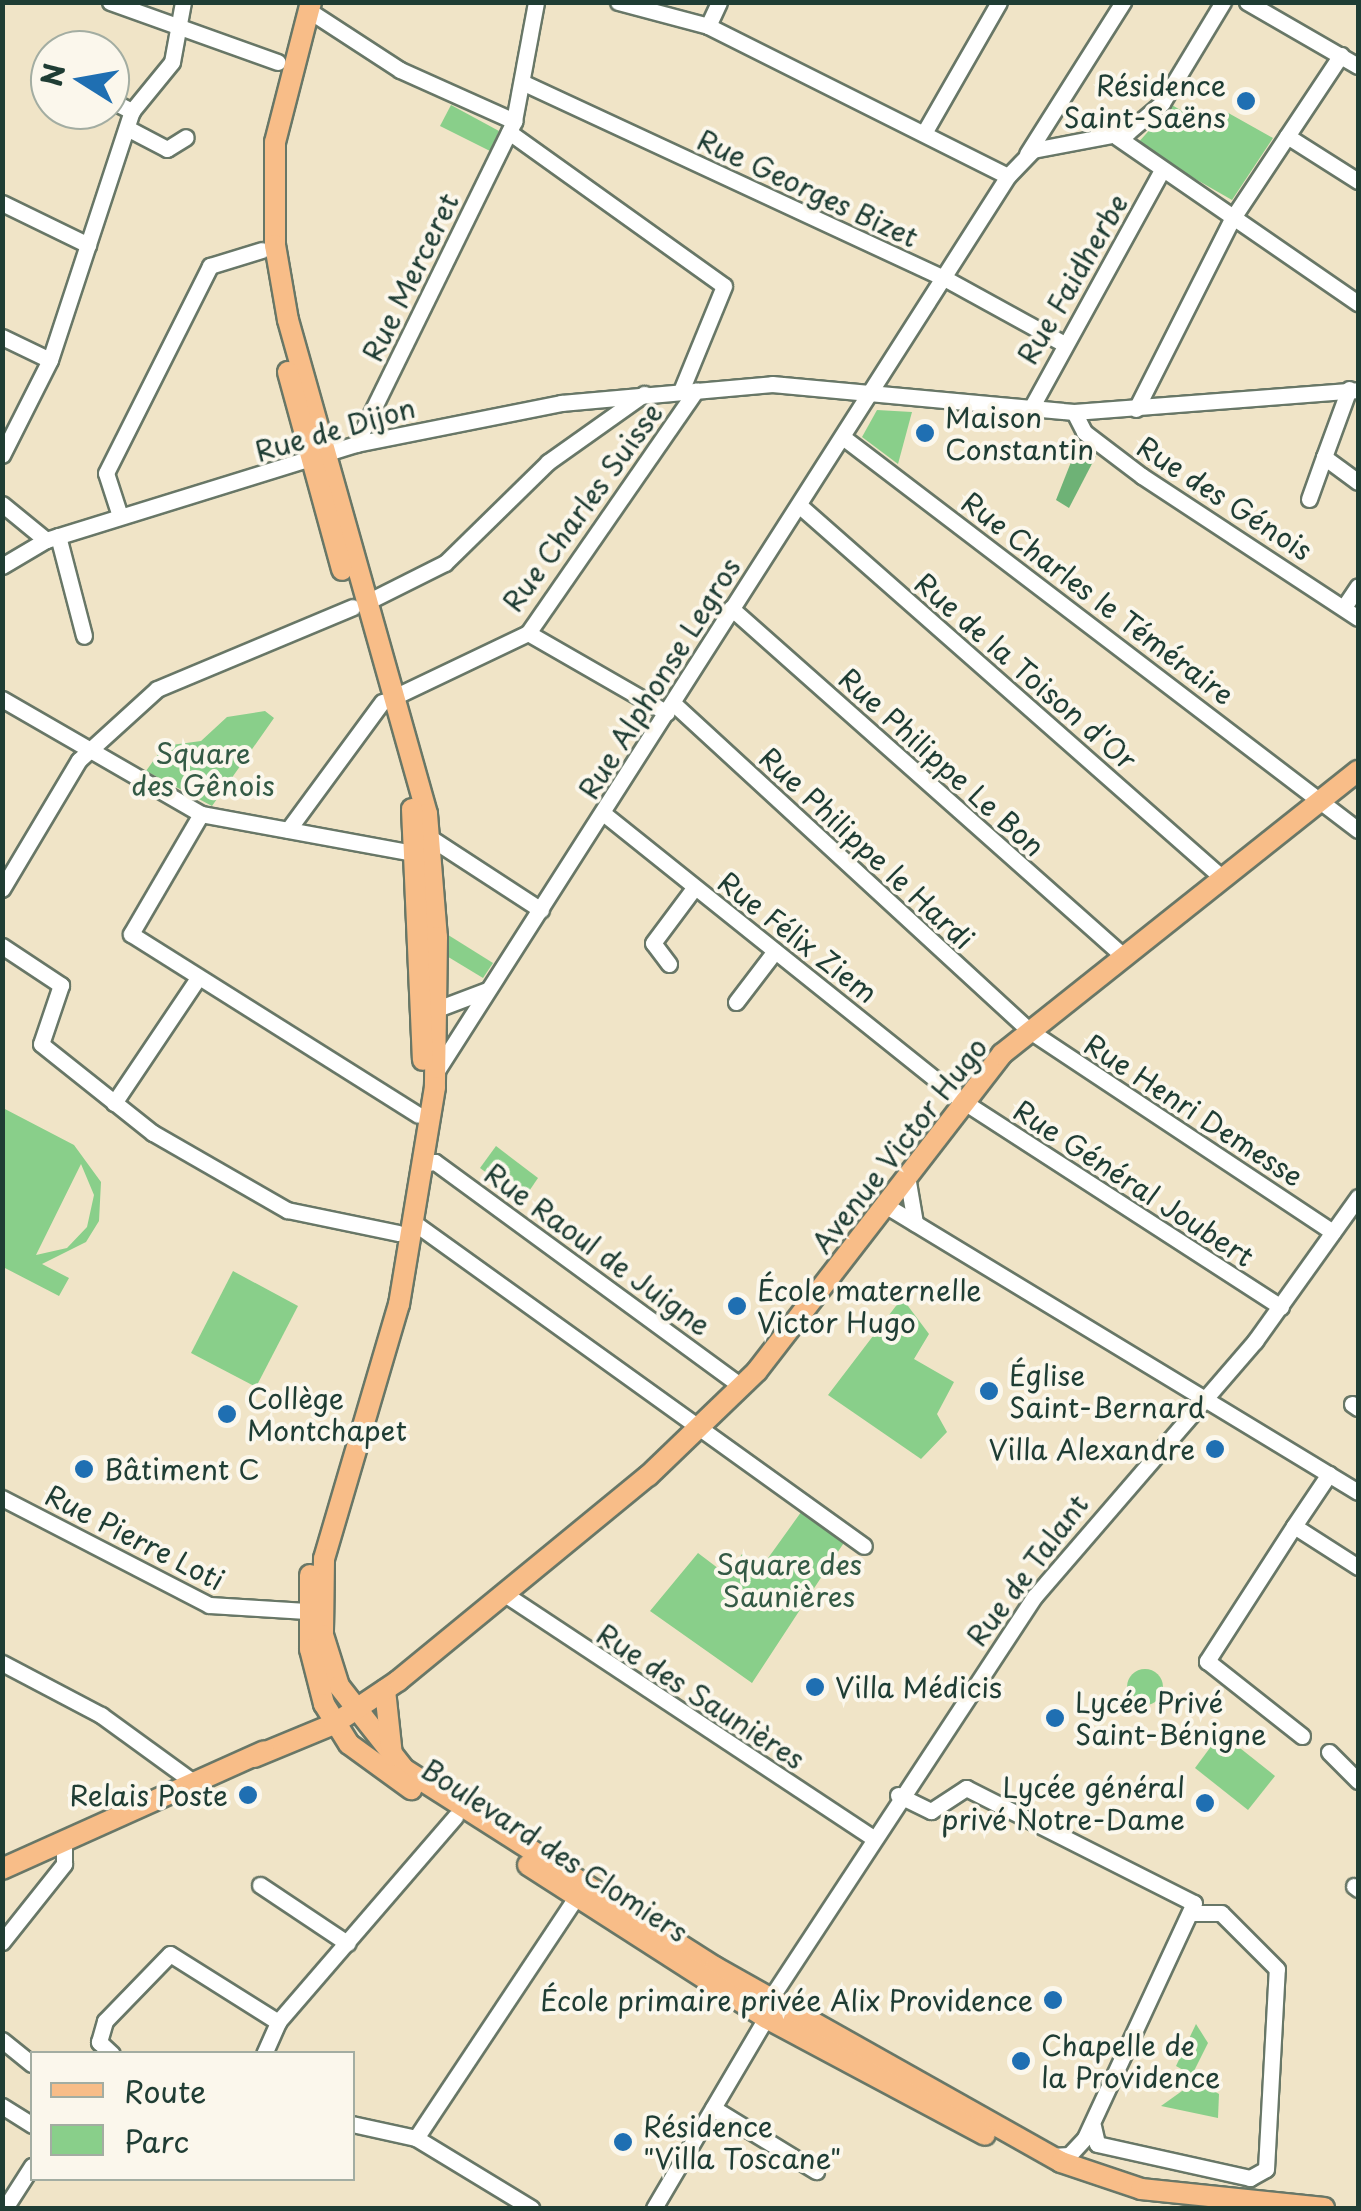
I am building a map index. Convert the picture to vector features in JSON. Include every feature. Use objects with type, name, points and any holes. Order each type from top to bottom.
[{"type":"main road","points":[[306,5],[278,62],[263,140],[262,250],[317,458],[388,699],[425,846],[438,1009],[436,1072],[422,1164],[378,1338],[316,1528],[308,1621],[342,1712]]},
{"type":"main road","points":[[306,5],[281,108],[272,210],[288,320],[317,458]]},
{"type":"main road","name":"Avenue Victor Hugo","points":[[2,1869],[200,1787],[384,1690],[506,1595],[697,1431],[741,1386],[885,1205],[961,1100],[1027,1030],[1218,874],[1358,771]]},
{"type":"main road","points":[[342,1712],[323,1635],[324,1559],[395,1322],[423,1038],[420,900],[425,846]]},
{"type":"main road","points":[[420,900],[438,1009],[423,1038]]},
{"type":"main road","name":"Avenue Victor Hugo","points":[[342,1712],[425,1657]]},
{"type":"main road","points":[[384,1690],[398,1763]]},
{"type":"main road","name":"Boulevard des Clomiers","points":[[342,1712],[398,1763],[768,2008]]},
{"type":"main road","name":"Boulevard des Clomiers","points":[[342,1712],[358,1752],[576,1897],[768,2008]]},
{"type":"main road","points":[[768,2008],[1097,2177],[1324,2208]]},
{"type":"main road","points":[[768,2008],[1084,2185],[1147,2202],[1241,2208]]},
{"type":"street","points":[[110,2],[182,31],[278,62]]},
{"type":"street","points":[[130,117],[172,62],[182,31],[182,2]]},
{"type":"street","name":"Rue Merceret","points":[[356,444],[511,126],[526,84],[536,2]]},
{"type":"street","points":[[618,2],[708,26],[1008,176]]},
{"type":"street","points":[[708,26],[718,2]]},
{"type":"street","points":[[924,133],[999,2]]},
{"type":"street","name":"Rue Alphonse Legros","points":[[436,1072],[472,1006],[494,984],[844,438],[940,276],[1027,154],[1122,2]]},
{"type":"street","points":[[1027,154],[1117,136],[1162,103],[1223,2]]},
{"type":"street","points":[[1247,2],[1358,66]]},
{"type":"street","points":[[306,5],[400,70],[511,126]]},
{"type":"street","points":[[1136,409],[1232,219],[1341,55]]},
{"type":"street","name":"Rue Georges Bizet","points":[[526,84],[940,276],[1064,344]]},
{"type":"street","name":"Rue Charles Suisse","points":[[288,830],[388,699],[528,633],[688,391],[724,286],[511,126]]},
{"type":"street","points":[[2,455],[50,360],[125,130]]},
{"type":"street","points":[[130,130],[167,149],[186,137]]},
{"type":"street","points":[[1117,136],[1160,174],[1358,303]]},
{"type":"street","points":[[1287,136],[1358,181]]},
{"type":"street","name":"Rue Faidherbe","points":[[1030,410],[1160,174]]},
{"type":"street","points":[[2,203],[88,245]]},
{"type":"street","points":[[120,516],[106,473],[210,266],[262,250]]},
{"type":"street","points":[[2,337],[50,360]]},
{"type":"street","name":"Rue de Dijon","points":[[2,566],[52,538],[356,444],[644,394],[772,384],[868,400],[1074,412],[1354,389]]},
{"type":"street","points":[[1309,498],[1354,389]]},
{"type":"street","points":[[2,889],[89,750],[157,689],[359,605],[446,564],[548,462],[644,394]]},
{"type":"street","name":"Rue des Génois","points":[[1074,412],[1084,432],[1142,476],[1358,618]]},
{"type":"street","name":"Rue Charles le Téméraire","points":[[844,438],[1358,830]]},
{"type":"street","points":[[1324,457],[1358,482]]},
{"type":"street","points":[[2,504],[52,538],[84,636]]},
{"type":"street","name":"Rue de la Toison d'Or","points":[[800,506],[1218,874]]},
{"type":"street","points":[[1344,607],[1358,586]]},
{"type":"street","name":"Rue Philippe Le Bon","points":[[732,608],[1120,952]]},
{"type":"street","name":"Rue Philippe le Hardi","points":[[528,633],[670,708],[1027,1030]]},
{"type":"street","points":[[2,699],[201,814],[288,830],[425,846],[541,910]]},
{"type":"street","name":"Rue Félix Ziem","points":[[603,813],[961,1100]]},
{"type":"street","points":[[201,814],[130,922],[136,941],[418,1115]]},
{"type":"street","points":[[670,964],[653,943],[694,888]]},
{"type":"street","points":[[2,946],[61,985],[40,1044],[114,1103],[287,1210],[406,1228],[864,1546]]},
{"type":"street","points":[[736,1002],[775,950]]},
{"type":"street","points":[[437,973],[472,1006]]},
{"type":"street","points":[[114,1103],[198,978]]},
{"type":"street","name":"Rue Alphonse Legros","points":[[438,1009],[472,1006]]},
{"type":"street","name":"Rue Henri Demesse","points":[[1027,1030],[1333,1232]]},
{"type":"street","name":"Rue Général Joubert","points":[[961,1100],[1282,1308]]},
{"type":"street","name":"Rue Raoul de Juigne","points":[[422,1164],[434,1162],[741,1386]]},
{"type":"street","points":[[906,1176],[915,1223]]},
{"type":"street","points":[[885,1205],[1358,1492]]},
{"type":"street","name":"Rue de Talant","points":[[654,2208],[870,1836],[1035,1596],[1200,1399],[1282,1308],[1356,1205]]},
{"type":"street","points":[[1302,1736],[1207,1661],[1329,1474]]},
{"type":"street","name":"Rue Pierre Loti","points":[[2,1498],[209,1606],[308,1621]]},
{"type":"street","points":[[1294,1526],[1358,1567]]},
{"type":"street","name":"Rue des Saunières","points":[[506,1595],[870,1836]]},
{"type":"street","points":[[2,1662],[101,1716],[200,1787]]},
{"type":"street","points":[[1328,1752],[1358,1781]]},
{"type":"street","points":[[898,1795],[930,1811],[963,1787],[1182,1890],[1193,1913]]},
{"type":"street","points":[[265,2051],[278,2022],[455,1817]]},
{"type":"street","points":[[2,1942],[64,1864],[64,1845]]},
{"type":"street","points":[[260,1885],[347,1942]]},
{"type":"street","points":[[416,2138],[576,1897]]},
{"type":"street","points":[[1050,2156],[1076,2150],[1094,2122],[1193,1913]]},
{"type":"street","points":[[1097,2144],[1250,2178],[1268,2165],[1278,1969],[1220,1913],[1193,1913]]},
{"type":"street","points":[[108,2051],[98,2042],[106,2021],[174,1955],[278,2022]]},
{"type":"street","points":[[2,2040],[30,2062]]},
{"type":"street","points":[[2,2106],[30,2124]]},
{"type":"street","points":[[713,2108],[816,2171]]},
{"type":"street","points":[[1094,2122],[1097,2144],[1085,2158],[1097,2177]]},
{"type":"street","points":[[355,2125],[416,2138],[531,2208]]},
{"type":"street","points":[[5,2208],[30,2169]]},
{"type":"green space","points":[[451,105],[499,131],[490,151],[440,126]]},
{"type":"green space","points":[[1172,105],[1212,129],[1223,110],[1273,138],[1232,200],[1136,145]]},
{"type":"green space","points":[[877,410],[912,412],[898,464],[862,437]]},
{"type":"green space","points":[[1075,452],[1096,456],[1069,508],[1056,500]]},
{"type":"green space","name":"Square des Gênois","points":[[265,711],[274,718],[212,806],[146,771],[164,746],[201,741],[227,717]]},
{"type":"green space","points":[[445,933],[493,963],[483,978],[445,955]]},
{"type":"green space","points":[[3,1108],[74,1145],[101,1182],[99,1221],[86,1242],[42,1264],[69,1278],[59,1296],[3,1267]],"holes":[[[81,1164],[94,1195],[87,1227],[67,1248],[36,1255]]]},
{"type":"green space","points":[[496,1146],[538,1178],[523,1200],[480,1168]]},
{"type":"green space","points":[[233,1271],[298,1306],[256,1387],[191,1353]]},
{"type":"green space","points":[[902,1298],[929,1334],[914,1359],[954,1382],[937,1414],[947,1432],[921,1459],[828,1395]]},
{"type":"green space","name":"Square des Saunières","points":[[804,1508],[847,1538],[752,1683],[650,1611],[698,1553],[727,1575],[742,1554],[761,1568]]},
{"type":"green space","points":[[1145,1669],[1157,1675],[1163,1687],[1157,1699],[1145,1705],[1133,1699],[1127,1687],[1133,1675]]},
{"type":"green space","points":[[1221,1733],[1275,1776],[1248,1810],[1195,1768]]},
{"type":"green space","points":[[1196,2024],[1208,2043],[1192,2075],[1176,2066]]},
{"type":"green space","points":[[1196,2081],[1219,2094],[1218,2118],[1161,2106]]},
{"type":"place","name":"Résidence Saint-Saëns","points":[[1246,101]]},
{"type":"place","name":"Maison Constantin","points":[[925,433]]},
{"type":"place","name":"École maternelle Victor Hugo","points":[[737,1306]]},
{"type":"place","name":"Église Saint-Bernard","points":[[989,1391]]},
{"type":"place","name":"Collège Montchapet","points":[[227,1414]]},
{"type":"place","name":"Villa Alexandre","points":[[1215,1449]]},
{"type":"place","name":"Bâtiment C","points":[[84,1469]]},
{"type":"place","name":"Villa Médicis","points":[[815,1687]]},
{"type":"place","name":"Lycée Privé Saint-Bénigne","points":[[1055,1718]]},
{"type":"place","name":"Relais Poste","points":[[248,1795]]},
{"type":"place","name":"Lycée général privé Notre-Dame","points":[[1205,1803]]},
{"type":"place","name":"École primaire privée Alix Providence","points":[[1053,2000]]},
{"type":"place","name":"Chapelle de la Providence","points":[[1021,2061]]},
{"type":"place","name":"Résidence \"Villa Toscane\"","points":[[623,2142]]}]
